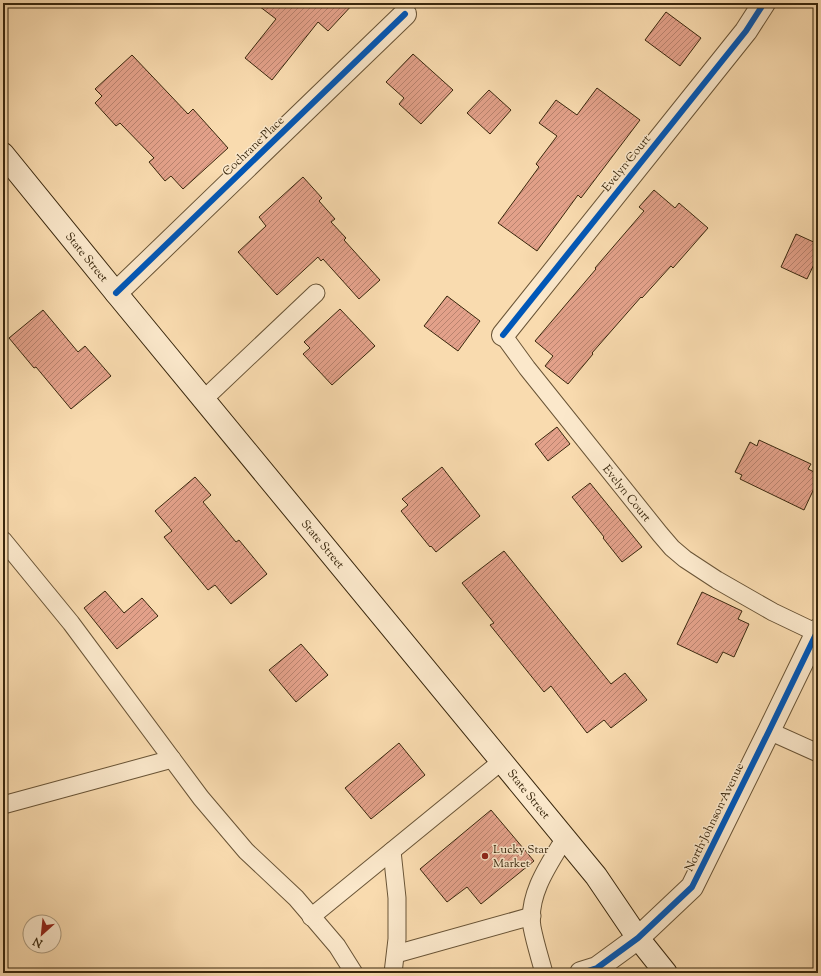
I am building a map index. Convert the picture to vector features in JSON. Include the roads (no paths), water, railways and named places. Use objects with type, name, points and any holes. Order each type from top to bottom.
[{"type":"street","name":"Evelyn Court","points":[[503,335],[746,31],[764,3]]},
{"type":"street","name":"Cochrane Place","points":[[116,294],[405,14]]},
{"type":"street","name":"State Street","points":[[5,159],[596,876],[638,938],[666,973]]},
{"type":"street","name":"North Johnson Avenue","points":[[581,973],[597,968],[638,938],[692,887],[770,730],[817,631]]},
{"type":"lane","points":[[204,399],[316,293]]},
{"type":"lane","name":"Evelyn Court","points":[[503,335],[532,374],[672,548],[685,559],[717,580],[773,612],[817,631]]},
{"type":"lane","points":[[3,540],[71,623],[201,798],[246,851],[296,898],[337,946],[354,973]]},
{"type":"lane","points":[[770,730],[818,752]]},
{"type":"lane","points":[[3,805],[172,759]]},
{"type":"lane","points":[[311,917],[502,761]]},
{"type":"lane","points":[[544,973],[532,927],[534,900],[546,871],[565,838]]},
{"type":"lane","points":[[392,851],[397,898],[397,939],[393,973]]},
{"type":"lane","points":[[396,954],[532,916]]},
{"type":"place","name":"Lucky Star Market","points":[[485,856]]}]
